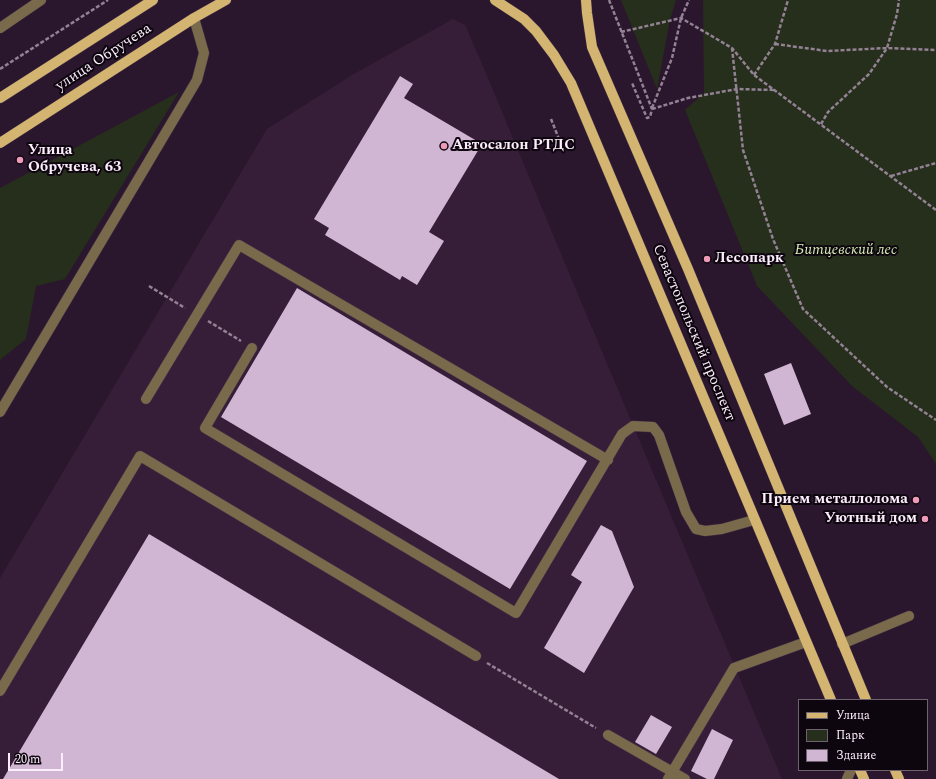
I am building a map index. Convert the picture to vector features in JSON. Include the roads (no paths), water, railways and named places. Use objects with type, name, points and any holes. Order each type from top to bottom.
[{"type":"main road","name":"улица Обручева","points":[[0,98],[153,0]]},
{"type":"main road","name":"улица Обручева","points":[[0,143],[194,18],[226,0]]},
{"type":"main road","name":"Севастопольский проспект","points":[[495,0],[524,19],[536,32],[554,54],[571,83],[830,699]]},
{"type":"main road","name":"Севастопольский проспект","points":[[586,0],[592,47],[688,269],[866,699]]},
{"type":"lane","points":[[0,28],[41,0]]},
{"type":"lane","points":[[0,412],[197,80],[204,53],[194,18]]},
{"type":"lane","points":[[146,399],[238,245],[608,460]]},
{"type":"lane","points":[[252,348],[205,428],[516,613],[608,460],[622,434],[633,426],[653,427],[659,435],[686,512],[696,529],[705,531],[722,529],[754,520]]},
{"type":"lane","points":[[0,691],[140,456],[476,656]]},
{"type":"lane","points":[[842,644],[909,616]]},
{"type":"lane","points":[[671,776],[734,668],[806,642]]},
{"type":"lane","points":[[608,735],[671,776],[685,779]]},
{"type":"place","name":"Автосалон РТДС","points":[[444,146]]},
{"type":"place","name":"Улица Обручева, 63","points":[[20,160]]},
{"type":"place","name":"Лесопарк","points":[[707,259]]},
{"type":"place","name":"Прием металлолома","points":[[916,500]]},
{"type":"place","name":"Уютный дом","points":[[925,519]]},
{"type":"park label","name":"Битцевский лес","points":[[846,251]]}]
